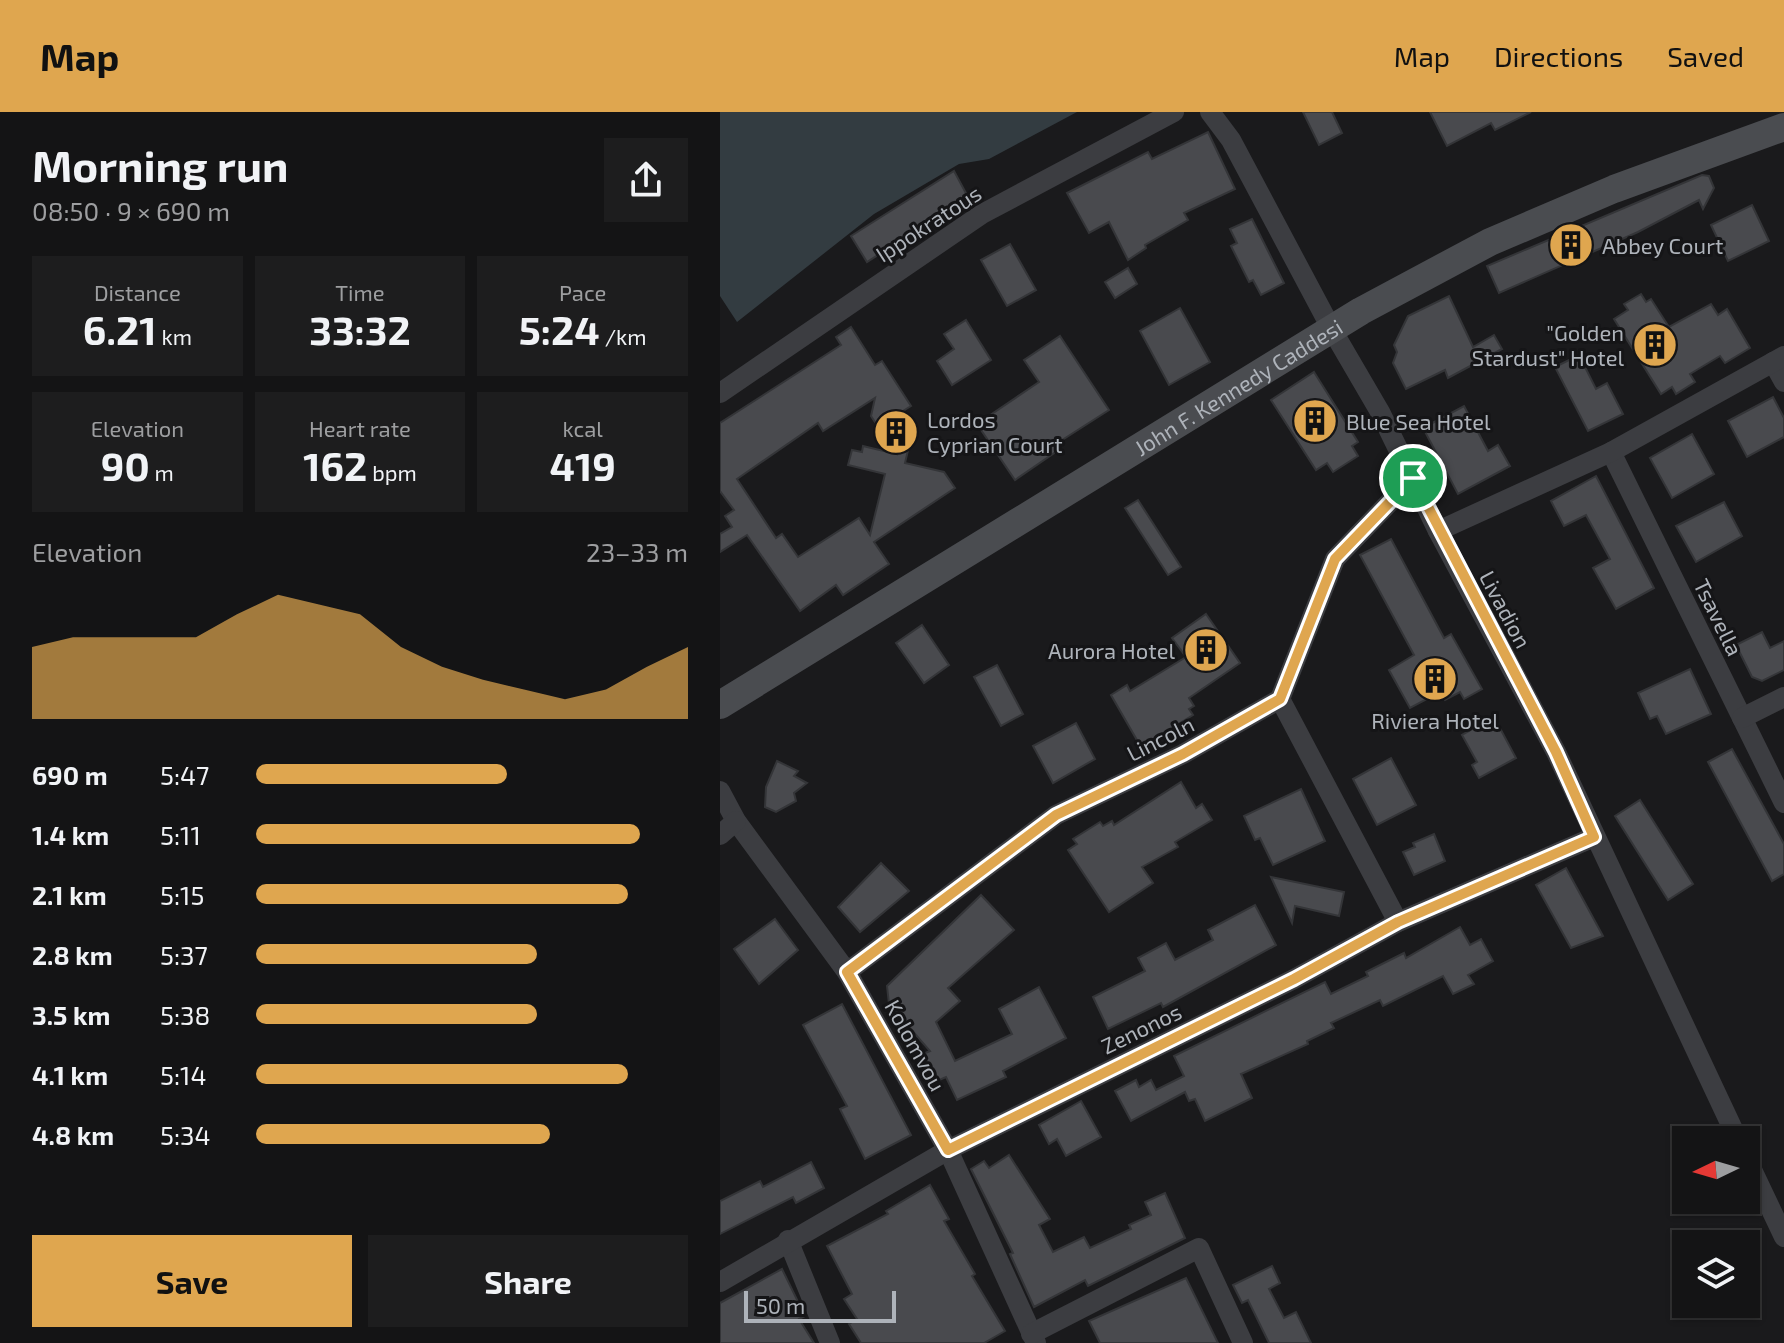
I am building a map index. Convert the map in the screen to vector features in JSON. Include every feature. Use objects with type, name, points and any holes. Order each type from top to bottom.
[{"type":"street","name":"Ippokratous","points":[[720,393],[982,214],[1174,112]]},
{"type":"street","name":"Livadion","points":[[1210,112],[1231,140],[1331,328],[1380,412],[1438,531],[1556,752],[1731,1126]]},
{"type":"street","name":"John F. Kennedy Caddesi","points":[[720,705],[1331,328],[1490,242],[1641,179],[1784,127]]},
{"type":"street","points":[[1438,531],[1611,452],[1778,359],[1784,382]]},
{"type":"street","name":"Tsavella","points":[[1611,452],[1784,803]]},
{"type":"street","points":[[1398,922],[1280,699],[1335,559],[1413,478]]},
{"type":"street","points":[[1742,718],[1784,697]]},
{"type":"street","name":"Lincoln","points":[[847,972],[1056,815],[1183,754],[1280,699]]},
{"type":"street","name":"Kolomvou","points":[[720,791],[736,821],[847,972],[948,1150],[1034,1339]]},
{"type":"street","points":[[720,835],[736,821]]},
{"type":"street","name":"Zenonos","points":[[720,1282],[948,1150],[1294,979],[1398,922],[1594,837]]},
{"type":"street","points":[[1760,1186],[1784,1237]]},
{"type":"street","points":[[788,1240],[830,1343]]},
{"type":"street","points":[[1034,1339],[1199,1248],[1243,1343]]},
{"type":"shaded area","points":[[720,112],[1077,112],[989,159],[959,164],[874,214],[737,322],[720,296]]},
{"type":"building","points":[[1303,112],[1332,112],[1342,133],[1319,145]]},
{"type":"building","points":[[1430,112],[1531,112],[1495,130],[1491,123],[1447,146]]},
{"type":"building","points":[[1208,132],[1235,189],[1184,213],[1188,220],[1145,245],[1146,248],[1128,260],[1109,222],[1089,233],[1067,193],[1148,152],[1152,159]]},
{"type":"building","points":[[954,171],[968,197],[867,262],[851,236]]},
{"type":"building","name":"Abbey Court","points":[[1702,175],[1709,176],[1714,188],[1703,209],[1699,200],[1638,232],[1499,293],[1487,266]]},
{"type":"building","points":[[1752,205],[1769,241],[1728,261],[1711,225]]},
{"type":"building","points":[[1252,219],[1284,283],[1261,295],[1253,280],[1249,282],[1231,246],[1237,243],[1230,229]]},
{"type":"building","points":[[1010,244],[1036,290],[1007,306],[981,260]]},
{"type":"building","points":[[1128,268],[1137,284],[1115,298],[1105,282]]},
{"type":"building","points":[[1641,294],[1646,302],[1651,299],[1669,327],[1711,304],[1718,315],[1727,309],[1750,348],[1725,363],[1720,356],[1690,374],[1695,382],[1676,394],[1672,387],[1661,394],[1614,319],[1628,310],[1624,304]]},
{"type":"building","points":[[1449,296],[1473,347],[1494,335],[1502,349],[1448,378],[1445,370],[1406,389],[1393,363],[1397,352],[1394,345],[1408,316]]},
{"type":"building","points":[[1180,308],[1210,362],[1169,385],[1140,331]]},
{"type":"building","points":[[966,320],[991,360],[952,385],[937,361],[954,349],[944,334]]},
{"type":"building","points":[[851,327],[875,365],[882,361],[911,406],[903,411],[915,429],[905,435],[910,442],[905,463],[944,472],[955,488],[874,542],[889,564],[843,595],[836,585],[800,611],[747,535],[720,552],[720,534],[732,527],[725,516],[734,510],[720,491],[720,423],[841,345],[836,337]],"holes":[[[875,398],[871,416],[896,454],[863,446],[862,452],[852,450],[848,465],[885,474],[870,535],[859,518],[798,557],[782,534],[776,538],[737,479],[818,423],[823,431]]]},
{"type":"building","points":[[1060,336],[1109,410],[1056,444],[1060,449],[1015,480],[977,424],[1039,382],[1024,360]]},
{"type":"building","points":[[1579,355],[1596,389],[1607,383],[1623,414],[1588,431],[1555,367]]},
{"type":"building","name":"Blue Sea Hotel","points":[[1314,372],[1358,442],[1352,446],[1358,456],[1333,472],[1327,463],[1316,470],[1271,400]]},
{"type":"building","points":[[1773,397],[1784,418],[1784,437],[1747,457],[1728,421]]},
{"type":"building","points":[[1464,406],[1488,451],[1498,445],[1510,466],[1458,494],[1423,428]]},
{"type":"building","points":[[1692,434],[1714,474],[1672,498],[1650,458]]},
{"type":"building","points":[[1596,476],[1654,588],[1616,609],[1593,568],[1610,559],[1586,515],[1564,526],[1551,501]]},
{"type":"building","points":[[1138,500],[1181,567],[1168,575],[1125,508]]},
{"type":"building","points":[[1724,502],[1742,536],[1696,562],[1676,526]]},
{"type":"building","points":[[1391,539],[1444,638],[1451,634],[1482,689],[1464,699],[1460,692],[1445,700],[1440,692],[1410,708],[1389,670],[1414,655],[1360,555]]},
{"type":"building","points":[[1206,614],[1240,663],[1189,698],[1194,706],[1189,709],[1193,715],[1141,747],[1111,695],[1127,685],[1130,691],[1186,657],[1172,638]]},
{"type":"building","points":[[922,625],[949,665],[924,683],[896,643]]},
{"type":"building","points":[[1762,632],[1770,648],[1784,641],[1784,670],[1762,681],[1752,677],[1736,645]]},
{"type":"building","points":[[997,665],[1023,714],[1001,726],[974,677]]},
{"type":"building","points":[[1690,669],[1711,714],[1666,734],[1657,716],[1650,719],[1638,693]]},
{"type":"building","points":[[1494,717],[1516,758],[1479,778],[1472,765],[1477,762],[1462,735]]},
{"type":"building","points":[[1076,723],[1095,759],[1053,783],[1033,746]]},
{"type":"building","points":[[1732,749],[1784,844],[1784,874],[1772,881],[1708,762]]},
{"type":"building","points":[[1391,758],[1416,805],[1377,825],[1353,779]]},
{"type":"building","points":[[777,761],[798,771],[794,776],[807,783],[794,793],[796,801],[776,812],[765,807],[766,787]]},
{"type":"building","points":[[1181,782],[1196,808],[1202,804],[1212,820],[1175,842],[1178,847],[1142,867],[1153,883],[1109,912],[1068,850],[1077,844],[1073,839],[1100,822],[1103,826],[1112,821],[1114,825]]},
{"type":"building","points":[[1301,789],[1325,841],[1273,865],[1260,838],[1255,840],[1244,816]]},
{"type":"building","points":[[1640,800],[1693,884],[1668,900],[1615,816]]},
{"type":"building","points":[[1434,834],[1445,861],[1414,875],[1403,852],[1415,847],[1413,843]]},
{"type":"building","points":[[881,863],[909,891],[860,932],[838,907]]},
{"type":"building","points":[[1566,868],[1603,936],[1571,948],[1536,885]]},
{"type":"building","points":[[1271,877],[1344,892],[1339,916],[1295,906],[1292,923]]},
{"type":"building","points":[[981,895],[1014,930],[948,988],[960,1001],[936,1022],[955,1061],[1012,1034],[999,1009],[1039,987],[1066,1038],[1003,1071],[1006,1077],[957,1100],[946,1077],[937,1081],[923,1054],[930,1051],[889,1004],[887,986]]},
{"type":"building","points":[[1255,905],[1276,945],[1163,1007],[1161,1003],[1108,1029],[1093,997],[1145,971],[1138,958],[1166,943],[1175,960],[1213,940],[1208,930]]},
{"type":"building","points":[[775,919],[798,950],[759,984],[734,949]]},
{"type":"building","points":[[1460,927],[1470,945],[1481,939],[1493,961],[1468,975],[1474,984],[1453,994],[1443,976],[1383,1006],[1380,1000],[1331,1023],[1334,1028],[1307,1041],[1308,1044],[1241,1074],[1252,1098],[1205,1121],[1195,1099],[1189,1101],[1185,1092],[1131,1121],[1115,1091],[1136,1080],[1139,1087],[1151,1080],[1156,1090],[1184,1076],[1174,1056],[1325,982],[1331,994],[1368,976],[1366,972],[1404,953],[1406,958]]},
{"type":"building","points":[[842,1004],[911,1135],[865,1159],[840,1109],[847,1106],[803,1025]]},
{"type":"building","points":[[1081,1101],[1101,1137],[1066,1156],[1057,1139],[1049,1144],[1039,1125]]},
{"type":"building","points":[[1009,1155],[1050,1219],[1039,1225],[1053,1252],[1084,1237],[1090,1248],[1131,1229],[1129,1225],[1151,1215],[1145,1202],[1165,1193],[1185,1238],[1088,1286],[1085,1280],[1034,1307],[1010,1254],[1013,1253],[971,1169],[984,1161],[989,1168]]},
{"type":"building","points":[[811,1162],[824,1188],[796,1203],[793,1197],[720,1234],[720,1201],[760,1181],[763,1187]]},
{"type":"building","points":[[930,1185],[949,1219],[944,1221],[975,1274],[972,1276],[1005,1331],[984,1343],[861,1343],[849,1324],[857,1319],[844,1299],[852,1294],[827,1246],[888,1214],[886,1211]]},
{"type":"building","points":[[1272,1266],[1280,1283],[1269,1289],[1284,1318],[1296,1312],[1311,1343],[1269,1343],[1248,1300],[1242,1303],[1233,1285]]},
{"type":"building","points":[[782,1269],[805,1316],[799,1319],[814,1343],[720,1343],[720,1303]]},
{"type":"building","points":[[1186,1278],[1218,1343],[1100,1343],[1089,1321]]},
{"type":"place","name":"Abbey Court","points":[[1571,245]]},
{"type":"place","name":"\"Golden Stardust\" Hotel","points":[[1655,345]]},
{"type":"place","name":"Blue Sea Hotel","points":[[1315,421]]},
{"type":"place","name":"Lordos Cyprian Court","points":[[896,432]]},
{"type":"place","name":"Aurora Hotel","points":[[1206,650]]},
{"type":"place","name":"Riviera Hotel","points":[[1435,679]]},
{"type":"route","points":[[1413,478],[1460,574],[1556,752],[1594,837],[1398,922],[1294,979],[948,1150],[847,972],[1056,815],[1183,754],[1248,720],[1280,699],[1335,559],[1413,478]]}]
